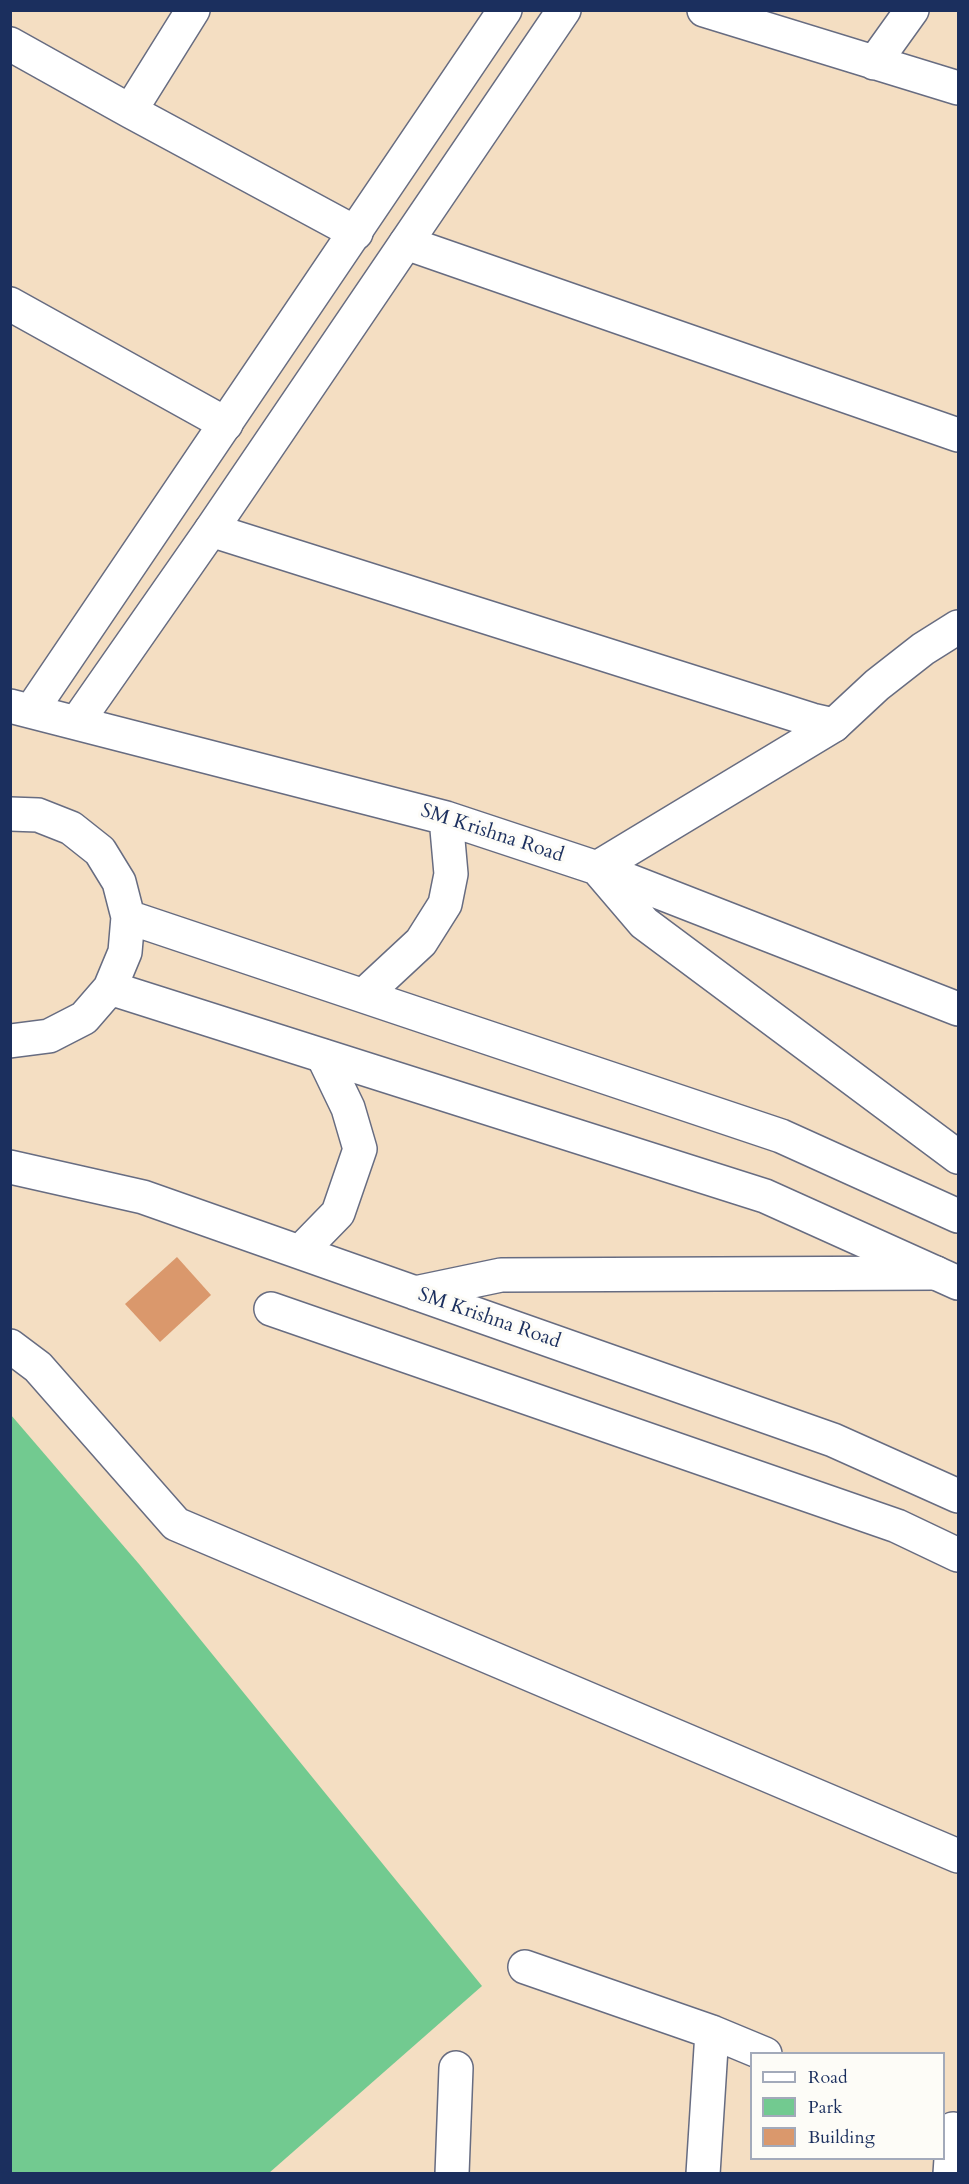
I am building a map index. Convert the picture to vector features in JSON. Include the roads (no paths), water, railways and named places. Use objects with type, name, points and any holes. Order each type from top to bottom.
[{"type":"main road","points":[[130,111],[193,10]]},
{"type":"main road","points":[[21,709],[226,424],[506,10]]},
{"type":"main road","points":[[77,723],[564,10]]},
{"type":"main road","points":[[704,10],[958,88]]},
{"type":"main road","points":[[874,63],[912,10]]},
{"type":"main road","points":[[10,44],[356,233]]},
{"type":"main road","points":[[406,243],[958,435]]},
{"type":"main road","points":[[10,304],[226,424]]},
{"type":"main road","points":[[211,530],[812,720],[834,724]]},
{"type":"main road","points":[[952,639],[877,685],[834,724],[597,868],[644,923],[958,1157]]},
{"type":"main road","name":"SM Krishna Road","points":[[21,709],[446,818],[597,868],[958,1009]]},
{"type":"main road","points":[[10,814],[38,815],[71,828],[100,851],[119,882],[128,916],[125,952],[110,988],[84,1018],[49,1036],[10,1041]]},
{"type":"main road","points":[[364,996],[421,942],[445,904],[451,874],[446,818]]},
{"type":"main road","points":[[128,916],[781,1136],[958,1216]]},
{"type":"main road","points":[[110,988],[765,1196],[947,1278]]},
{"type":"main road","points":[[300,1252],[338,1212],[360,1149],[348,1108],[323,1056]]},
{"type":"main road","name":"SM Krishna Road","points":[[10,1167],[143,1197],[833,1440],[958,1496]]},
{"type":"main road","points":[[415,1293],[501,1275],[947,1278]]},
{"type":"main road","points":[[271,1309],[897,1526],[958,1555]]},
{"type":"main road","points":[[10,1346],[38,1367],[176,1524],[958,1856]]},
{"type":"main road","points":[[525,1967],[712,2032],[760,2052]]},
{"type":"main road","points":[[703,2174],[712,2032]]},
{"type":"main road","points":[[452,2174],[456,2068]]},
{"type":"main road","points":[[950,2174],[952,2128]]}]
